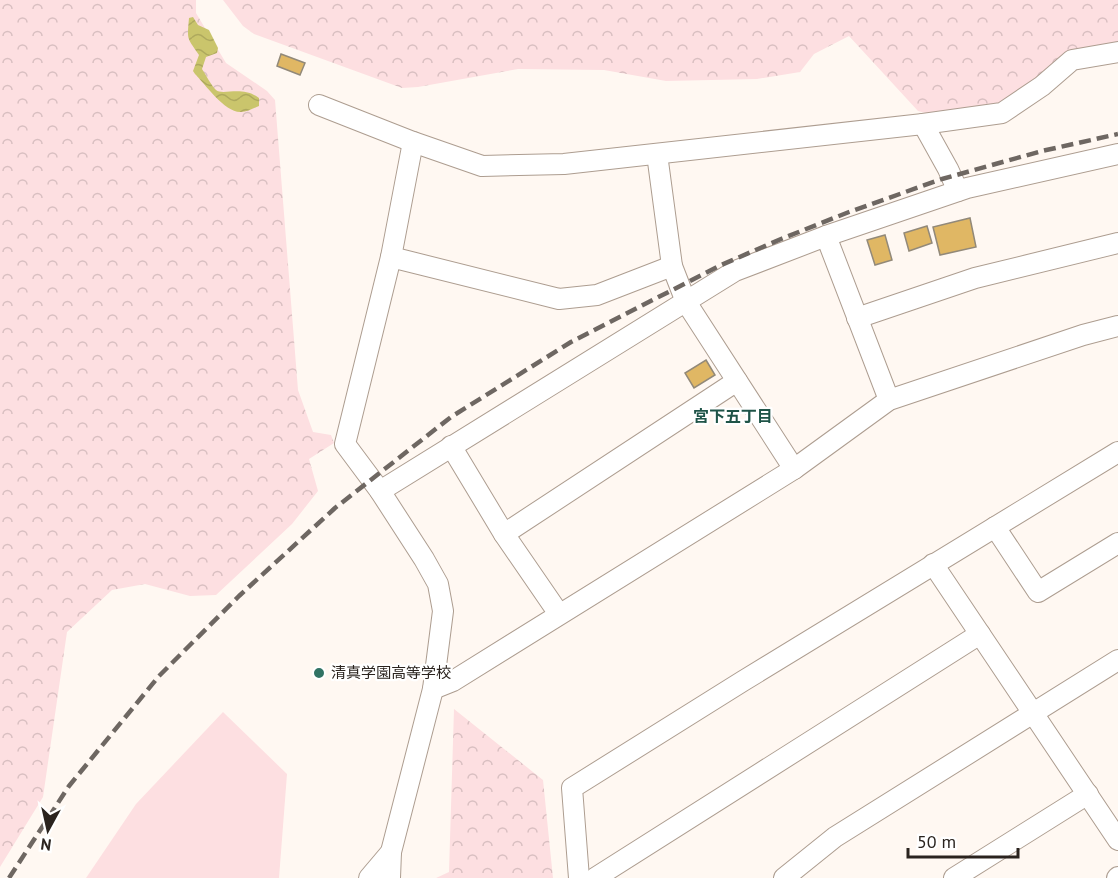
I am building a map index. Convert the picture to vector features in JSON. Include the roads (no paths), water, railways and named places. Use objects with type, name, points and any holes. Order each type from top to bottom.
[{"type":"street","points":[[319,105],[482,166],[564,164],[1002,113],[1042,86],[1072,60],[1118,52]]},
{"type":"street","points":[[923,124],[958,191]]},
{"type":"street","points":[[390,878],[391,852],[433,689],[443,611],[438,584],[424,559],[380,491],[345,444],[391,257],[413,142]]},
{"type":"street","points":[[657,154],[672,266],[686,302],[794,469]]},
{"type":"street","points":[[380,491],[735,271],[826,236],[958,191],[1118,154]]},
{"type":"street","points":[[826,236],[889,400]]},
{"type":"street","points":[[857,318],[975,278],[1118,243]]},
{"type":"street","points":[[391,257],[559,299],[597,295],[672,266]]},
{"type":"street","points":[[433,689],[453,681],[794,469],[889,400],[1083,335],[1118,327]]},
{"type":"street","points":[[504,534],[737,381]]},
{"type":"street","points":[[451,446],[504,534],[559,614]]},
{"type":"street","points":[[579,878],[572,788],[1118,452]]},
{"type":"street","points":[[995,526],[1038,592],[1118,543]]},
{"type":"street","points":[[933,564],[1118,840]]},
{"type":"street","points":[[595,878],[980,634]]},
{"type":"street","points":[[784,878],[810,870],[836,837],[1118,660]]},
{"type":"street","points":[[954,878],[1088,794]]},
{"type":"street","points":[[369,878],[391,852]]},
{"type":"water","points":[[193,17],[198,25],[209,30],[218,48],[217,53],[206,57],[202,69],[212,85],[219,92],[240,91],[253,94],[259,98],[259,106],[241,112],[228,108],[195,74],[193,71],[199,55],[188,35],[189,18]]},
{"type":"railway","points":[[9,878],[69,786],[159,676],[239,596],[335,508],[451,417],[571,342],[719,266],[781,239],[942,179],[1042,151],[1118,134]]},
{"type":"place","name":"清真学園高等学校","points":[[319,673]]},
{"type":"district","name":"宮下五丁目","points":[[733,416]]}]
